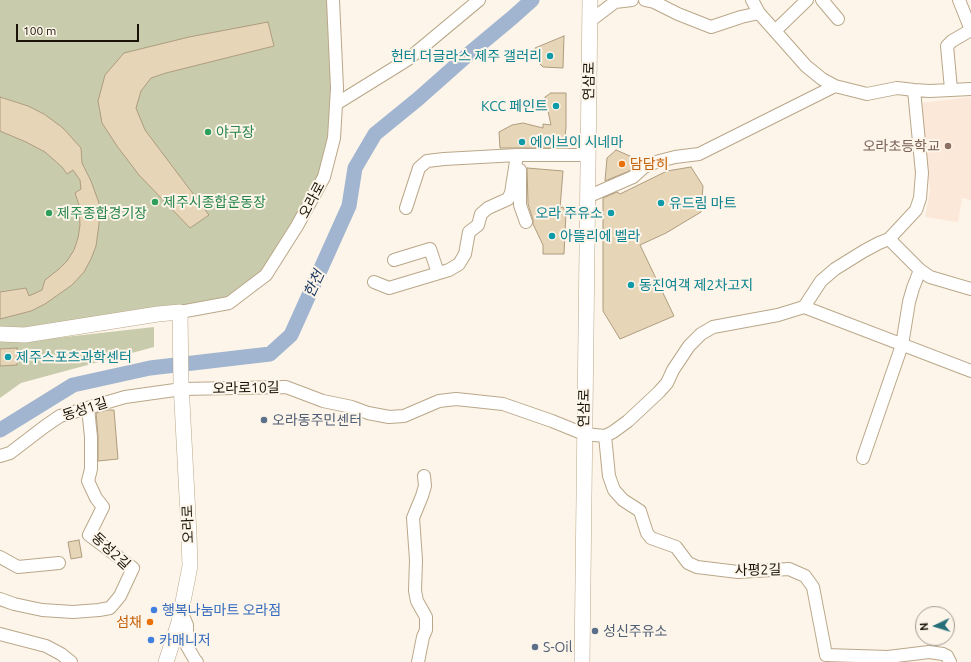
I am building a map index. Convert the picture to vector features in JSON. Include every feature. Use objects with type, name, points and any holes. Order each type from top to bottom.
[{"type":"main road","name":"연삼로","points":[[582,662],[590,9]]},
{"type":"main road","name":"오라로","points":[[166,662],[179,622],[190,566],[181,386],[180,312]]},
{"type":"main road","points":[[0,334],[25,335],[158,314],[180,312]]},
{"type":"street","name":"오라로","points":[[180,312],[229,303],[266,275],[298,226],[324,176],[334,138],[337,88],[333,0]]},
{"type":"street","points":[[336,104],[407,60],[479,0]]},
{"type":"street","points":[[590,9],[615,2],[632,0]]},
{"type":"street","points":[[752,0],[759,13],[806,66],[822,79],[835,86],[867,94],[897,88],[930,91],[971,89]]},
{"type":"street","points":[[775,31],[807,0]]},
{"type":"street","points":[[822,0],[838,19]]},
{"type":"street","points":[[950,89],[948,46],[952,41],[971,30],[959,0]]},
{"type":"street","points":[[652,1],[678,14],[711,27],[759,13]]},
{"type":"street","points":[[587,197],[633,177],[644,167],[656,162],[675,157],[699,154],[835,86]]},
{"type":"street","points":[[804,307],[821,281],[835,269],[889,239],[916,210],[920,198],[922,173],[914,90]]},
{"type":"street","points":[[406,208],[419,168],[427,161],[517,155],[588,154]]},
{"type":"street","points":[[517,155],[520,176],[520,205],[526,222]]},
{"type":"street","points":[[374,282],[389,288],[449,270],[459,264],[465,254],[469,232],[478,225],[481,214],[488,208],[508,200],[511,192],[517,155]]},
{"type":"street","points":[[889,239],[920,270],[930,277],[971,289]]},
{"type":"street","points":[[394,260],[430,249],[438,273]]},
{"type":"street","points":[[863,458],[902,345],[909,302],[920,270]]},
{"type":"street","points":[[605,436],[628,421],[659,392],[667,383],[673,370],[689,346],[701,334],[713,327],[778,315],[804,307],[971,371]]},
{"type":"street","name":"오라로10길","points":[[181,386],[286,387],[323,401],[352,407],[368,413],[390,417],[404,416],[439,401],[456,399],[487,402],[503,404],[584,434],[605,436]]},
{"type":"street","name":"동성1길","points":[[0,456],[10,453],[60,416],[125,397],[181,386]]},
{"type":"street","name":"동성2길","points":[[0,599],[14,604],[42,610],[73,612],[110,608],[120,596],[133,568],[89,535],[103,507],[96,498],[88,481],[91,469],[91,437],[88,408]]},
{"type":"street","name":"사평2길","points":[[605,436],[609,476],[614,490],[623,500],[640,511],[647,533],[651,538],[676,547],[688,563],[697,566],[738,572],[789,570],[805,576],[813,587],[826,655],[888,657],[929,652],[943,654],[947,656],[950,662]]},
{"type":"street","points":[[418,662],[423,637],[426,630],[426,617],[417,601],[415,590],[416,560],[413,518],[425,486],[424,476]]},
{"type":"street","points":[[0,557],[18,567],[59,563]]},
{"type":"street","points":[[181,611],[187,625],[187,646],[197,662]]},
{"type":"street","points":[[0,634],[46,646],[71,662]]},
{"type":"shaded area","name":"오라초등학교","points":[[971,97],[971,200],[962,198],[958,222],[925,217],[930,190],[920,103]]},
{"type":"green space","name":"제주시종합운동장","points":[[0,0],[332,0],[337,95],[324,177],[266,275],[229,303],[20,342],[154,327],[154,347],[21,383],[0,398]]},
{"type":"building","points":[[268,22],[274,46],[151,78],[141,91],[136,108],[145,130],[209,215],[190,228],[139,175],[102,123],[98,101],[105,75],[124,53],[189,37]]},
{"type":"building","name":"헌터 더글라스 제주 갤러리","points":[[564,36],[563,68],[543,67],[540,64],[535,48]]},
{"type":"building","points":[[551,93],[566,93],[566,127],[564,148],[500,148],[499,132],[512,125],[523,123],[543,128],[543,124],[551,125],[545,97]]},
{"type":"building","points":[[0,97],[28,106],[44,114],[63,128],[81,148],[82,163],[91,181],[99,203],[99,224],[96,246],[91,259],[84,272],[72,285],[45,304],[31,311],[0,319],[0,292],[26,288],[29,296],[42,290],[45,280],[67,261],[74,250],[80,225],[79,205],[75,193],[81,189],[80,180],[73,170],[67,174],[62,167],[45,152],[0,131]]},
{"type":"building","name":"담담히","points":[[616,150],[637,159],[638,163],[629,171],[605,181],[607,158]]},
{"type":"building","points":[[691,167],[703,186],[701,212],[666,233],[640,245],[674,316],[620,339],[603,311],[603,198],[617,192],[620,194],[667,171]]},
{"type":"building","points":[[527,168],[563,171],[560,208],[563,207],[566,213],[564,254],[543,254],[543,245],[533,224],[528,204]]},
{"type":"building","name":"제주스포츠과학센터","points":[[17,348],[17,365],[0,366],[0,349]]},
{"type":"building","points":[[114,410],[118,459],[98,461],[96,413]]},
{"type":"building","points":[[79,540],[82,557],[71,559],[68,542]]},
{"type":"waterway","name":"한천","points":[[0,430],[73,385],[150,368],[270,354],[291,335],[349,206],[355,168],[375,134],[418,99],[532,0]]},
{"type":"place","name":"헌터 더글라스 제주 갤러리","points":[[550,56]]},
{"type":"place","name":"KCC 페인트","points":[[556,106]]},
{"type":"place","name":"야구장","points":[[208,132]]},
{"type":"place","name":"에이브이 시네마","points":[[522,142]]},
{"type":"place","name":"오라초등학교","points":[[948,146]]},
{"type":"place","name":"담담히","points":[[622,164]]},
{"type":"place","name":"제주시종합운동장","points":[[155,202]]},
{"type":"place","name":"유드림 마트","points":[[661,203]]},
{"type":"place","name":"제주종합경기장","points":[[49,213]]},
{"type":"place","name":"오라 주유소","points":[[611,213]]},
{"type":"place","name":"아뜰리에 벨라","points":[[552,236]]},
{"type":"place","name":"동진여객 제2차고지","points":[[631,285]]},
{"type":"place","name":"제주스포츠과학센터","points":[[8,357]]},
{"type":"place","name":"오라동주민센터","points":[[264,420]]},
{"type":"place","name":"행복나눔마트 오라점","points":[[154,610]]},
{"type":"place","name":"섬채","points":[[150,622]]},
{"type":"place","name":"성신주유소","points":[[595,631]]},
{"type":"place","name":"카매니저","points":[[151,640]]},
{"type":"place","name":"S-Oil","points":[[535,647]]}]
